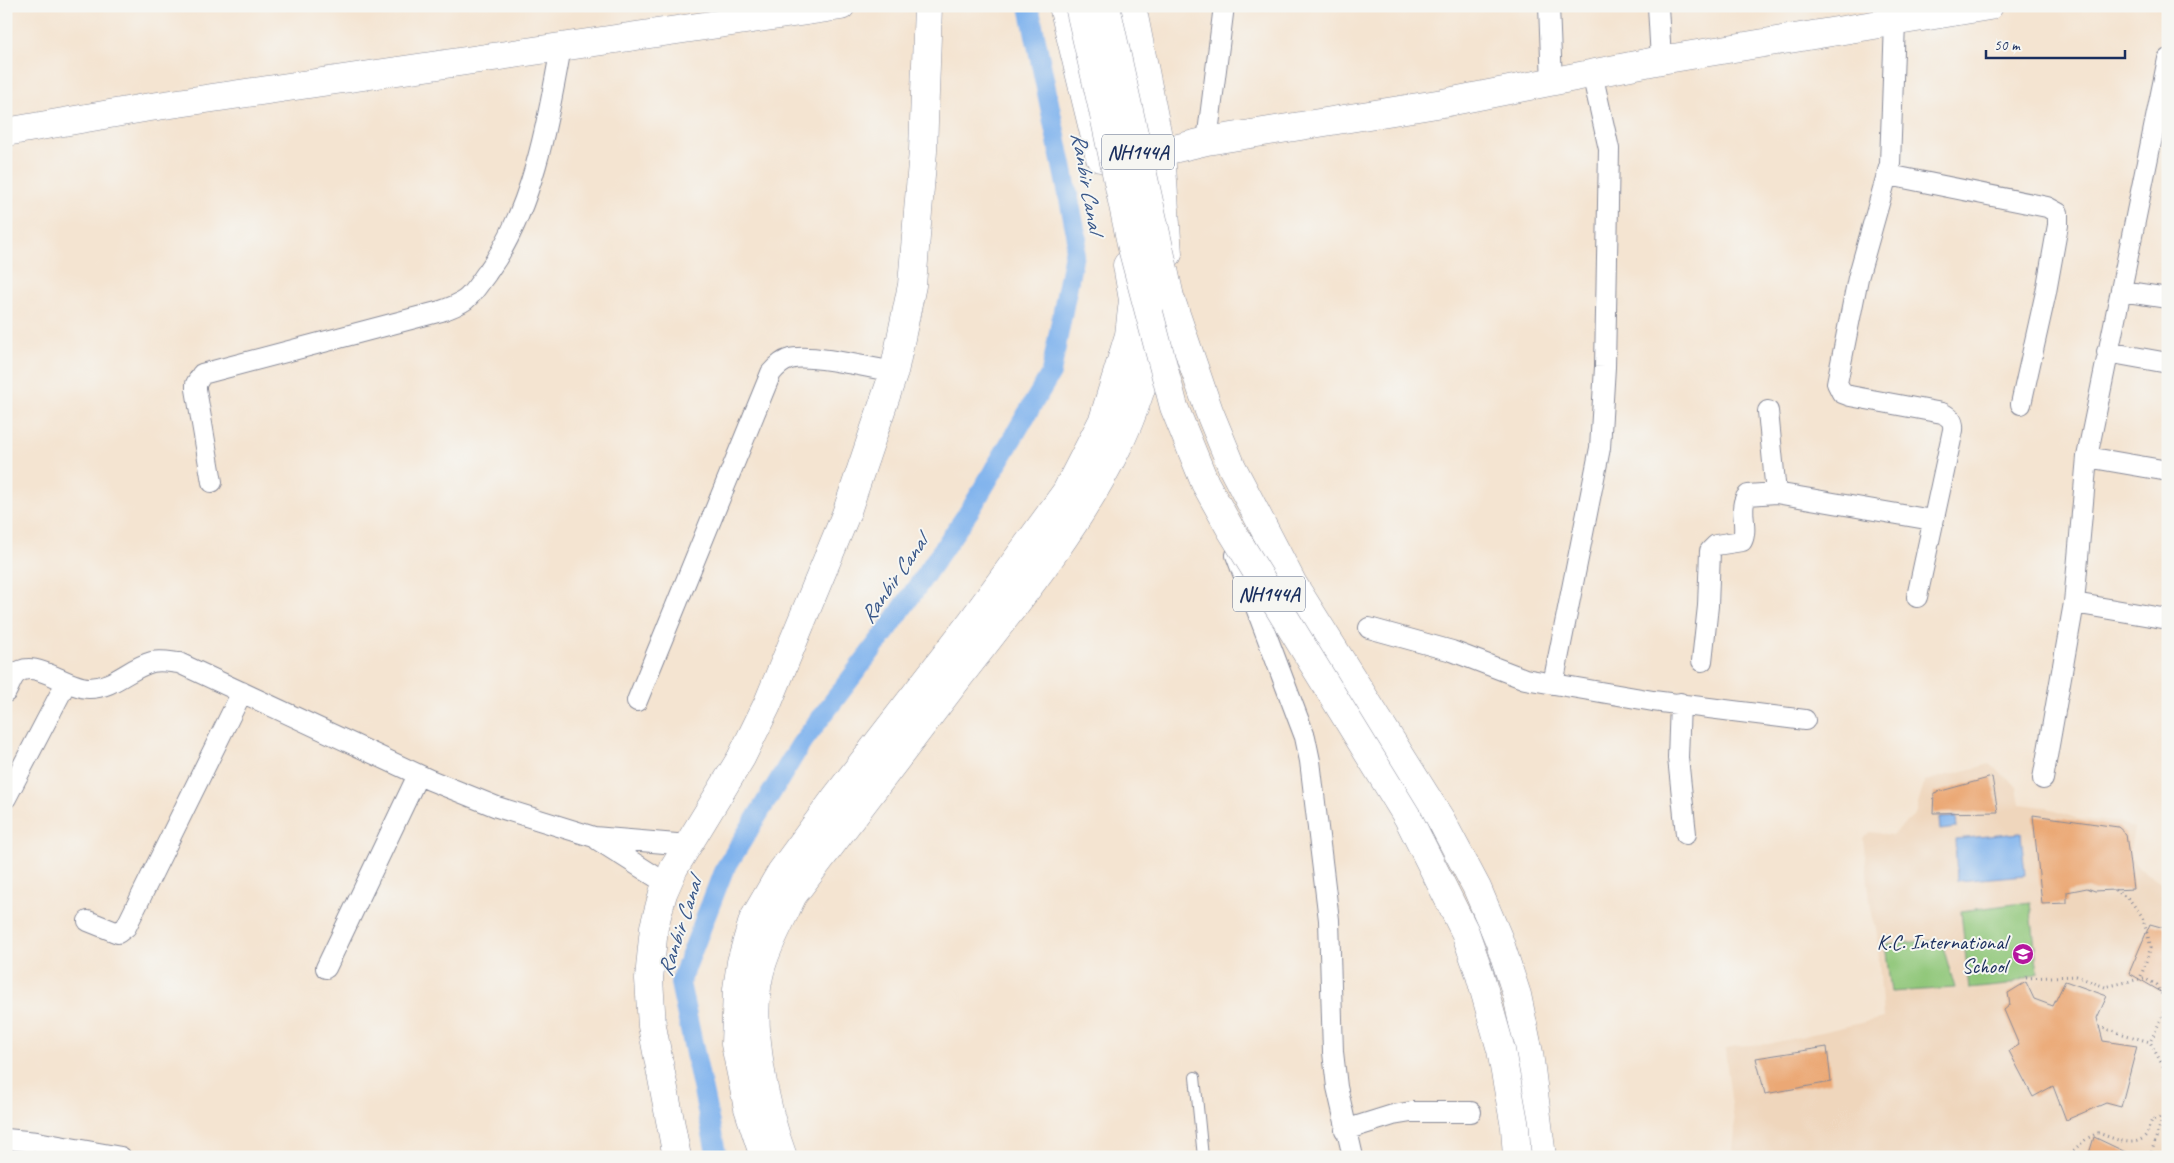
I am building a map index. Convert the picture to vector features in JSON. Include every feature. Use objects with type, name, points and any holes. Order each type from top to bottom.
[{"type":"main road","points":[[6,132],[154,107],[841,6]]},
{"type":"main road","points":[[677,1157],[652,1026],[649,987],[654,927],[667,884],[688,845],[741,758],[767,705],[846,514],[894,372],[912,285],[923,151],[928,6]]},
{"type":"main road","points":[[764,1157],[748,1108],[735,1044],[737,989],[741,962],[753,920],[781,872],[836,797],[972,621],[1066,492],[1103,420],[1129,335],[1132,300],[1130,277],[1063,6]]},
{"type":"main road","name":"NH144A","points":[[1078,6],[1102,106],[1132,248],[1174,407],[1205,483],[1226,522],[1408,818],[1465,932],[1479,972],[1501,1050],[1515,1127],[1517,1157]]},
{"type":"main road","name":"NH144A","points":[[1106,6],[1170,297],[1208,411],[1232,467],[1293,584],[1397,747],[1441,820],[1477,888],[1499,940],[1517,994],[1529,1053],[1542,1157]]},
{"type":"main road","points":[[783,1157],[768,1104],[755,1031],[755,1005],[759,975],[776,930],[793,895],[1063,539],[1116,451],[1140,393],[1166,287],[1168,229],[1161,152],[1132,6]]},
{"type":"main road","points":[[1100,159],[1161,152],[1207,141],[1552,83],[1592,73],[1661,60],[1989,6]]},
{"type":"street","points":[[1207,141],[1224,6]]},
{"type":"street","points":[[1549,6],[1552,83]]},
{"type":"street","points":[[1658,6],[1661,60]]},
{"type":"street","points":[[1895,22],[1892,149],[1889,175],[1858,278],[1837,383],[1842,393],[1850,396],[1942,413],[1952,421],[1953,430],[1932,520],[1917,597]]},
{"type":"street","points":[[212,482],[196,389],[196,384],[202,374],[441,311],[457,305],[474,290],[495,262],[508,240],[537,163],[548,120],[561,47]]},
{"type":"street","points":[[2043,779],[2074,603],[2087,457],[2168,59]]},
{"type":"street","points":[[1553,684],[1600,448],[1606,367],[1610,149],[1592,73]]},
{"type":"street","points":[[1889,175],[2047,207],[2058,213],[2058,225],[2043,310],[2021,404]]},
{"type":"street","points":[[1130,277],[1152,349],[1227,531],[1305,737],[1314,788],[1328,910],[1333,1052],[1346,1130],[1353,1157]]},
{"type":"street","points":[[2121,291],[2168,298]]},
{"type":"street","points":[[2107,352],[2168,363]]},
{"type":"street","points":[[637,701],[772,373],[785,361],[802,357],[894,372]]},
{"type":"street","points":[[1768,411],[1776,494]]},
{"type":"street","points":[[2087,457],[2168,470]]},
{"type":"street","points":[[1702,661],[1708,606],[1710,551],[1716,545],[1742,541],[1744,535],[1744,501],[1748,495],[1776,494],[1932,520]]},
{"type":"street","points":[[2074,603],[2168,619]]},
{"type":"street","points":[[1369,628],[1452,651],[1515,676],[1653,701],[1805,720]]},
{"type":"street","points":[[6,692],[14,676],[26,669],[37,669],[80,688],[103,687],[150,663],[161,661],[179,663],[418,775],[497,806],[594,837],[688,845]]},
{"type":"street","points":[[6,798],[66,683]]},
{"type":"street","points":[[88,921],[111,932],[118,933],[126,927],[242,692]]},
{"type":"street","points":[[1680,703],[1678,758],[1686,834]]},
{"type":"street","points":[[326,968],[418,775]]},
{"type":"street","points":[[594,837],[667,884]]},
{"type":"street","points":[[1346,1130],[1393,1115],[1411,1112],[1471,1112]]},
{"type":"street","points":[[6,1139],[37,1142],[121,1157]]},
{"type":"lane","points":[[1195,1077],[1202,1157]]},
{"type":"path","points":[[2115,890],[2129,899],[2142,916],[2151,947],[2140,980]]},
{"type":"path","points":[[2026,978],[2076,976],[2105,987],[2144,978],[2157,984],[2165,1000],[2165,1010],[2150,1042]]},
{"type":"path","points":[[2100,1027],[2150,1042],[2168,1075]]},
{"type":"path","points":[[2150,1157],[2166,1116],[2168,1102]]},
{"type":"path","points":[[2066,1157],[2086,1139],[2098,1133],[2129,1142],[2141,1139],[2146,1135],[2152,1120],[2166,1116]]},
{"type":"shaded area","name":"K.C. International School","points":[[1990,764],[2017,787],[2020,804],[2044,807],[2078,819],[2119,822],[2134,829],[2129,854],[2137,867],[2168,888],[2168,1157],[1732,1157],[1735,1130],[1725,1050],[1734,1046],[1768,1044],[1883,1018],[1877,934],[1871,909],[1863,838],[1870,832],[1892,835],[1915,814],[1925,781]]},
{"type":"green space","points":[[2030,902],[2038,973],[2007,985],[1969,989],[1961,911]]},
{"type":"green space","points":[[1941,940],[1955,988],[1891,992],[1885,944]]},
{"type":"water","points":[[1956,817],[1957,828],[1940,830],[1939,818]]},
{"type":"water","points":[[2021,833],[2025,875],[1957,881],[1955,839]]},
{"type":"building","points":[[1992,777],[1998,812],[1933,813],[1934,793]]},
{"type":"building","points":[[2033,815],[2118,827],[2126,834],[2133,889],[2095,891],[2087,888],[2067,892],[2067,903],[2042,904]]},
{"type":"building","points":[[2150,924],[2168,929],[2168,996],[2129,973]]},
{"type":"building","points":[[2065,981],[2107,996],[2097,1018],[2103,1041],[2137,1046],[2121,1107],[2106,1103],[2066,1120],[2053,1086],[2033,1097],[2009,1051],[2019,1045],[2004,1010],[2010,1005],[2008,993],[2026,982],[2034,999],[2053,1006]]},
{"type":"building","points":[[1827,1047],[1831,1082],[1765,1094],[1756,1058]]},
{"type":"building","points":[[2094,1137],[2136,1157],[2088,1157]]},
{"type":"waterway","name":"Ranbir Canal","points":[[717,1157],[680,983],[723,872],[801,744],[888,629],[972,507],[1051,373],[1077,238],[1029,6]]},
{"type":"place","name":"K.C. International School","points":[[2023,954]]}]
